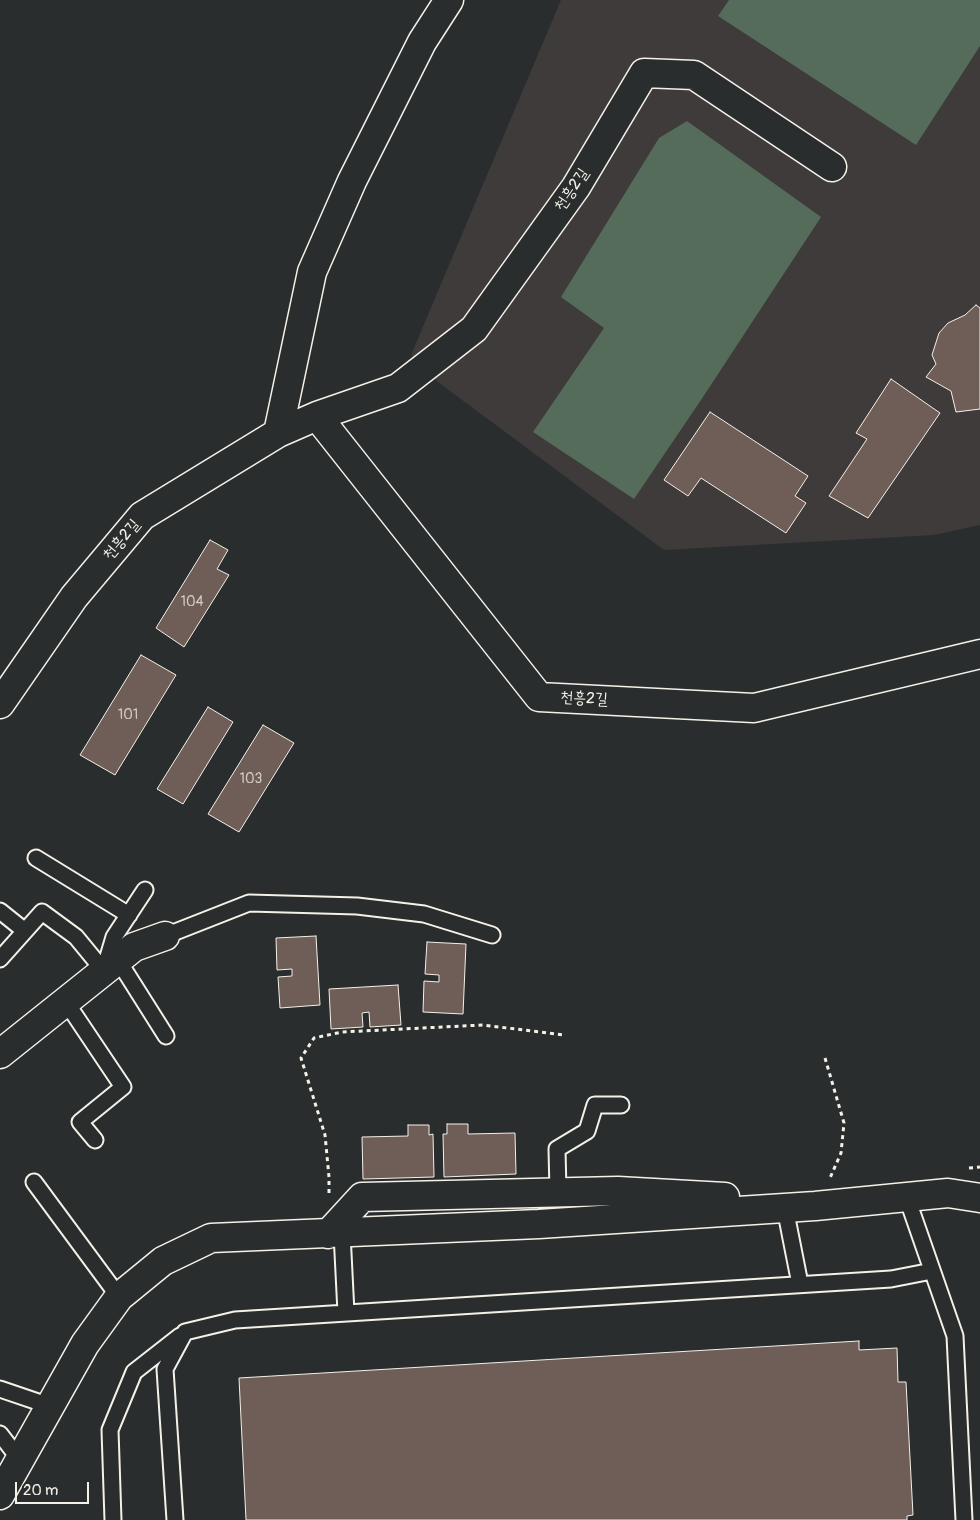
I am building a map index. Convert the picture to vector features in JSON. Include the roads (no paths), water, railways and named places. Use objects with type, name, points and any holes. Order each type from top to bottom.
[{"type":"street","points":[[278,433],[312,272],[352,181],[422,42],[449,0]]},
{"type":"street","name":"천흥2길","points":[[0,704],[74,597],[142,516],[278,433],[317,416],[398,388],[474,329],[576,187],[644,73],[694,75],[832,167]]},
{"type":"street","name":"천흥2길","points":[[317,416],[539,697],[754,708],[980,654]]},
{"type":"street","points":[[0,1054],[134,947],[165,936]]},
{"type":"street","points":[[335,1234],[362,1197],[618,1191],[725,1197]]},
{"type":"street","points":[[0,1495],[85,1344],[119,1297],[163,1261],[211,1238],[539,1224],[785,1208],[948,1193],[980,1198]]},
{"type":"lane","points":[[36,858],[129,915]]},
{"type":"lane","points":[[111,965],[114,937],[145,890]]},
{"type":"lane","points":[[165,936],[249,903],[357,906],[424,914],[492,935]]},
{"type":"lane","points":[[0,911],[25,931]]},
{"type":"lane","points":[[0,960],[42,912],[111,965],[166,1036]]},
{"type":"lane","points":[[66,1002],[124,1087],[80,1122],[95,1140]]},
{"type":"lane","points":[[558,1192],[557,1149],[587,1131],[595,1105],[621,1105]]},
{"type":"lane","points":[[34,1182],[119,1297]]},
{"type":"lane","points":[[907,1198],[955,1336],[964,1520]]},
{"type":"lane","points":[[785,1208],[800,1284]]},
{"type":"lane","points":[[335,1234],[346,1313]]},
{"type":"lane","points":[[113,1520],[110,1430],[134,1372],[185,1332],[235,1320],[891,1278],[932,1270]]},
{"type":"lane","points":[[175,1520],[165,1369],[185,1332]]},
{"type":"lane","points":[[0,1389],[50,1406]]},
{"type":"lane","points":[[0,1434],[20,1460]]}]
